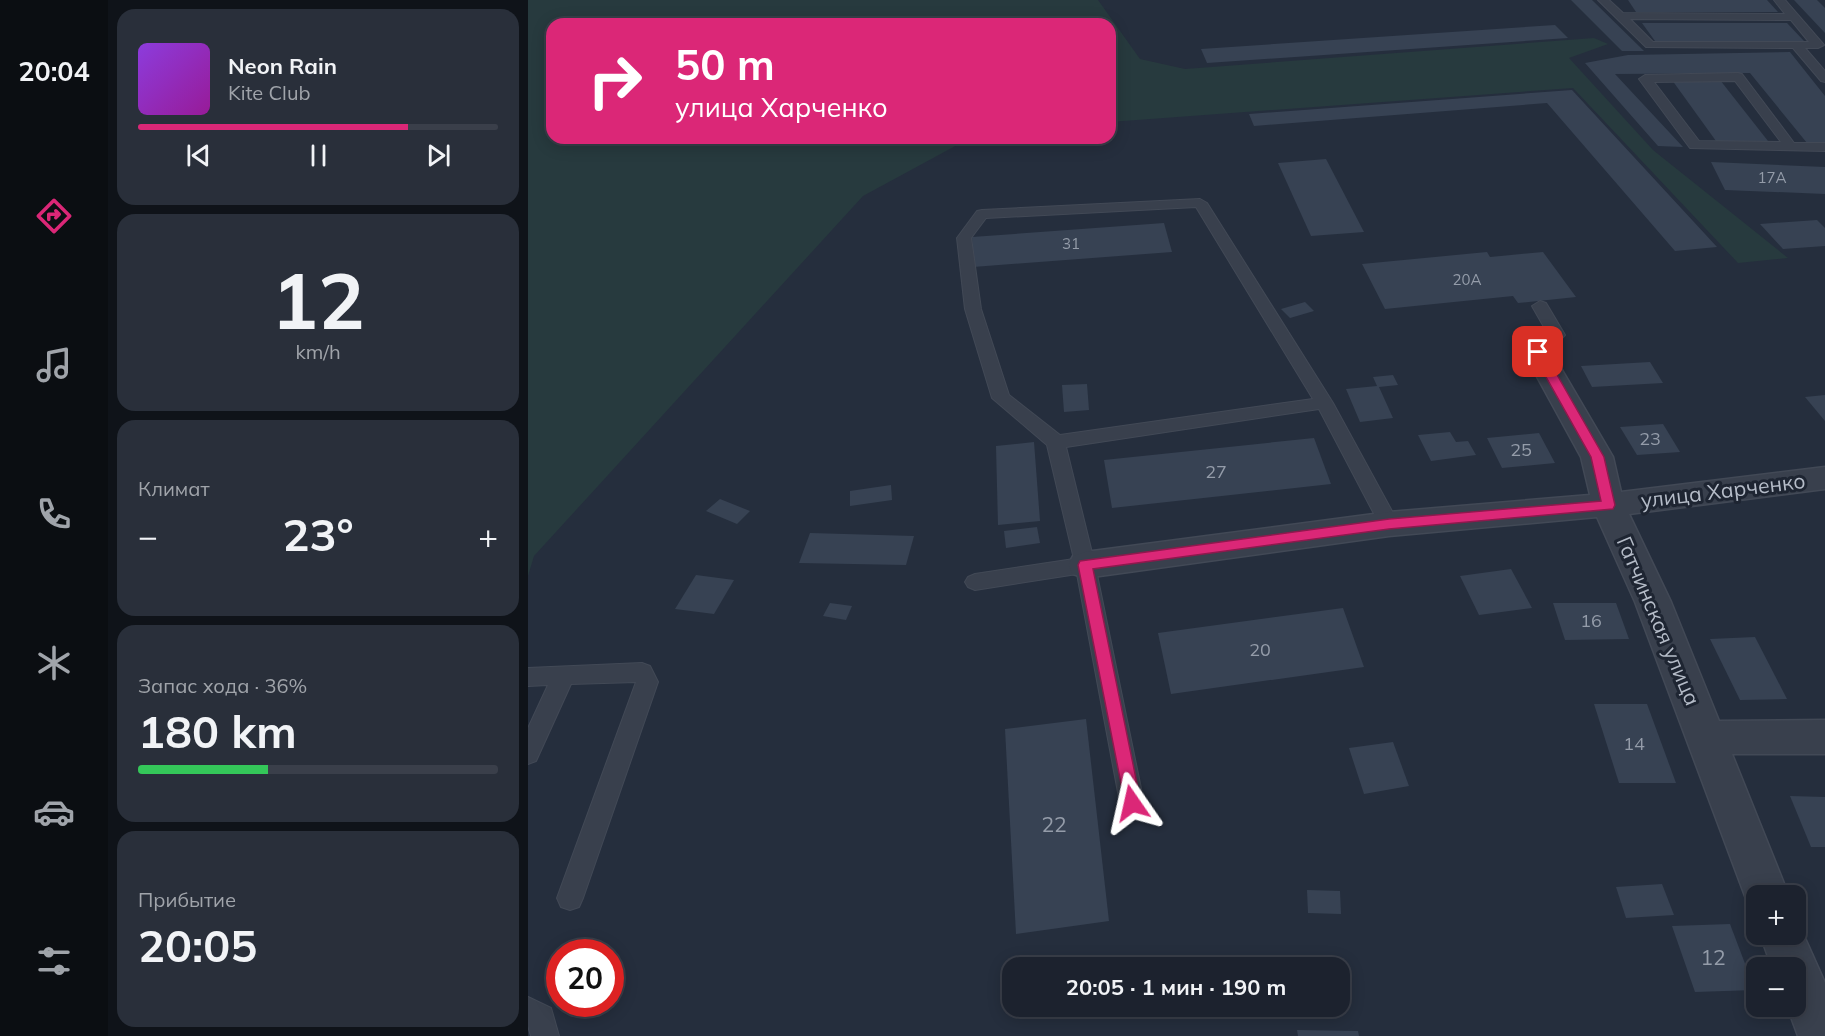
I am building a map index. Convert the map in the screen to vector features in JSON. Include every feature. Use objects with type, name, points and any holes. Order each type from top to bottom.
[{"type":"street","name":"Гатчинская улица","points":[[1538,352],[1597,457],[1608,505],[1653,602],[1763,885]]},
{"type":"street","name":"улица Харченко","points":[[1085,565],[1389,524],[1608,505],[1825,478]]},
{"type":"street","points":[[1706,738],[1825,737]]},
{"type":"street","points":[[1806,996],[1822,1036]]},
{"type":"lane","points":[[1603,0],[1650,45],[1818,45],[1779,0]]},
{"type":"lane","points":[[1620,16],[1793,17]]},
{"type":"lane","points":[[1797,46],[1825,78]]},
{"type":"lane","points":[[1790,146],[1738,77],[1645,79],[1695,145],[1825,147]]},
{"type":"lane","points":[[1132,803],[1085,565],[1056,442],[1001,398],[973,309],[963,238],[981,214],[1141,204],[1200,203],[1324,403],[1389,524]]},
{"type":"lane","points":[[1538,352],[1557,335],[1540,306]]},
{"type":"lane","points":[[1056,442],[1324,403]]},
{"type":"lane","points":[[975,582],[1085,565]]},
{"type":"lane","points":[[528,678],[642,672],[647,682],[570,898]]},
{"type":"lane","points":[[528,754],[563,676]]},
{"type":"lane","points":[[528,1011],[541,1018],[544,1036]]},
{"type":"green space","points":[[528,0],[1098,0],[1111,18],[546,18],[546,144],[959,144],[863,196],[534,556],[528,576]]},
{"type":"green space","points":[[1116,25],[1140,59],[1185,69],[1594,38],[1608,44],[1569,58],[1653,150],[1788,258],[1738,263],[1573,88],[1116,122]]},
{"type":"building","points":[[1571,0],[1592,0],[1644,51],[1622,51]]},
{"type":"building","points":[[1628,0],[1767,0],[1778,12],[1636,12]]},
{"type":"building","points":[[1794,0],[1817,0],[1825,8],[1825,33]]},
{"type":"building","points":[[1642,23],[1787,23],[1804,41],[1655,41]]},
{"type":"building","points":[[1555,25],[1568,38],[1207,63],[1201,49]]},
{"type":"building","points":[[1790,52],[1825,96],[1825,143],[1807,143],[1750,73],[1615,74],[1683,147],[1658,146],[1585,63],[1628,55]]},
{"type":"building","points":[[1672,80],[1720,80],[1768,141],[1716,141]]},
{"type":"building","points":[[1572,90],[1717,247],[1675,251],[1547,103],[1254,126],[1249,114]]},
{"type":"building","points":[[1326,159],[1364,232],[1311,236],[1278,163]]},
{"type":"building","points":[[1711,162],[1825,167],[1825,194],[1725,190]]},
{"type":"building","points":[[1817,220],[1825,228],[1825,246],[1783,249],[1760,224]]},
{"type":"building","points":[[1164,223],[1172,252],[973,267],[972,237]]},
{"type":"building","points":[[1487,252],[1490,257],[1543,252],[1576,297],[1518,303],[1513,296],[1385,309],[1362,264]]},
{"type":"building","points":[[1305,302],[1314,311],[1290,318],[1281,309]]},
{"type":"building","points":[[1650,362],[1663,383],[1592,387],[1581,366]]},
{"type":"building","points":[[1393,375],[1398,385],[1379,387],[1393,418],[1360,422],[1346,389],[1377,386],[1373,377]]},
{"type":"building","points":[[1087,384],[1089,410],[1064,412],[1062,385]]},
{"type":"building","points":[[1825,395],[1825,421],[1805,397]]},
{"type":"building","points":[[1663,424],[1680,452],[1637,455],[1620,427]]},
{"type":"building","points":[[1450,432],[1456,442],[1468,441],[1476,455],[1431,461],[1418,435]]},
{"type":"building","points":[[1539,433],[1555,463],[1502,468],[1487,438]]},
{"type":"building","points":[[1314,438],[1331,484],[1112,508],[1104,460]]},
{"type":"building","points":[[1034,442],[1040,521],[998,525],[996,446]]},
{"type":"building","points":[[891,485],[892,500],[850,506],[850,491]]},
{"type":"building","points":[[720,499],[750,511],[737,524],[706,511]]},
{"type":"building","points":[[1037,527],[1040,543],[1006,548],[1004,531]]},
{"type":"building","points":[[810,533],[914,536],[906,565],[799,563]]},
{"type":"building","points":[[1511,569],[1532,608],[1479,615],[1460,576]]},
{"type":"building","points":[[696,575],[734,580],[714,614],[675,609]]},
{"type":"building","points":[[830,603],[852,606],[846,620],[823,616]]},
{"type":"building","points":[[1553,603],[1616,603],[1629,639],[1565,640]]},
{"type":"building","points":[[1343,608],[1364,667],[1171,694],[1158,633]]},
{"type":"building","points":[[1755,637],[1787,699],[1740,700],[1710,639]]},
{"type":"building","points":[[1594,704],[1647,704],[1676,783],[1619,783]]},
{"type":"building","points":[[1086,719],[1109,921],[1016,934],[1005,729]]},
{"type":"building","points":[[1393,742],[1409,786],[1364,794],[1349,748]]},
{"type":"building","points":[[1790,796],[1825,797],[1825,847],[1811,847]]},
{"type":"building","points":[[1662,884],[1674,915],[1626,918],[1616,887]]},
{"type":"building","points":[[1307,890],[1340,891],[1341,914],[1308,913]]},
{"type":"building","points":[[1730,924],[1746,966],[1746,990],[1695,992],[1672,926]]},
{"type":"building","points":[[1297,1030],[1358,1031],[1359,1036],[1298,1036]]},
{"type":"route","points":[[1132,803],[1085,565],[1389,524],[1608,505],[1597,457],[1538,352]]}]
